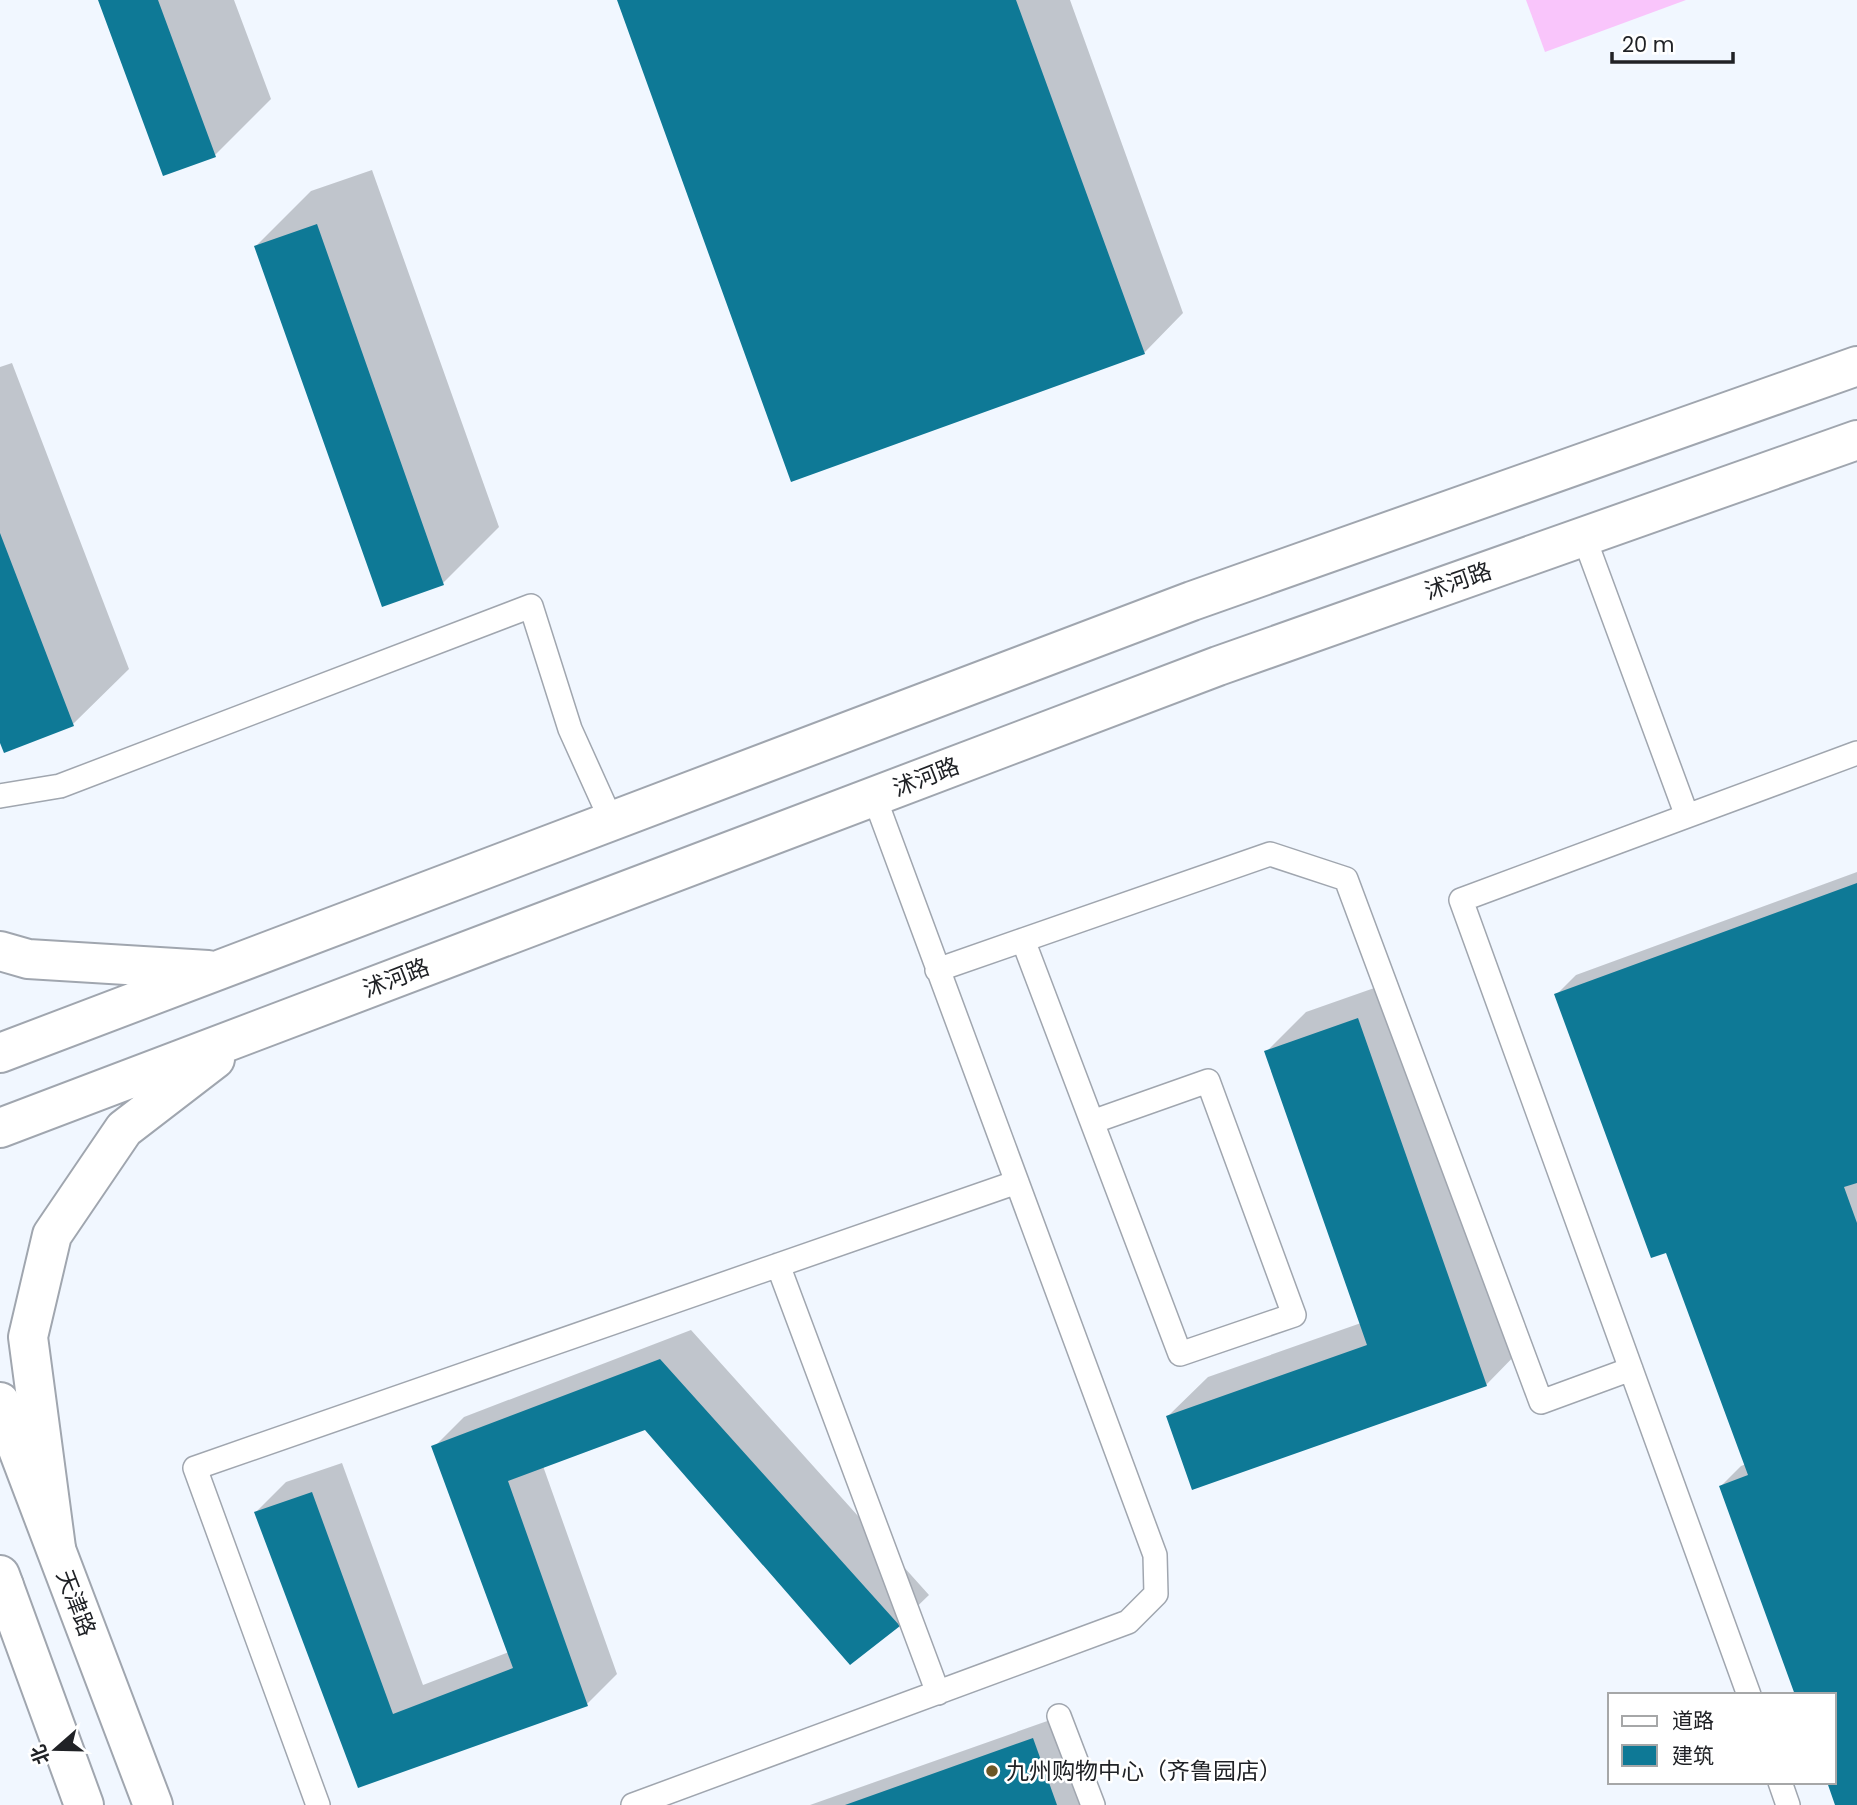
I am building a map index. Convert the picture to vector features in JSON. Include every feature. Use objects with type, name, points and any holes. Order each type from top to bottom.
[{"type":"main road","points":[[0,1054],[1192,601],[1857,366]]},
{"type":"main road","name":"沭河路","points":[[0,1128],[1217,666],[1857,440]]},
{"type":"main road","points":[[0,951],[28,959],[220,970]]},
{"type":"main road","points":[[56,1548],[28,1337],[52,1235],[124,1129],[248,1034]]},
{"type":"main road","name":"天津路","points":[[0,1402],[153,1805]]},
{"type":"main road","points":[[1,1580],[84,1805]]},
{"type":"lane","points":[[1584,537],[1687,816]]},
{"type":"lane","points":[[0,796],[60,786],[531,606],[570,729],[612,822]]},
{"type":"lane","points":[[1748,1693],[1461,900],[1857,753]]},
{"type":"lane","points":[[633,1805],[1128,1622],[1156,1594],[1154,1555],[874,796]]},
{"type":"lane","points":[[937,970],[1270,854],[1346,878],[1541,1402],[1631,1368]]},
{"type":"lane","points":[[1023,940],[1092,1122],[1180,1354],[1294,1315],[1208,1081],[1092,1122]]},
{"type":"lane","points":[[318,1805],[195,1468],[1017,1182]]},
{"type":"lane","points":[[778,1265],[938,1693]]},
{"type":"lane","points":[[1059,1716],[1093,1805]]},
{"type":"lane","points":[[1781,1784],[1788,1805]]},
{"type":"shaded area","points":[[1526,0],[1686,0],[1545,52]]},
{"type":"building","points":[[98,0],[158,0],[216,157],[163,176]]},
{"type":"building","points":[[617,0],[1016,0],[1145,354],[791,482]]},
{"type":"building","points":[[317,224],[444,585],[382,607],[254,246]]},
{"type":"building","points":[[0,533],[74,726],[4,753],[0,743]]},
{"type":"building","points":[[1857,883],[1857,1183],[1844,1187],[1857,1223],[1857,1805],[1835,1805],[1828,1784],[1836,1784],[1836,1693],[1794,1693],[1719,1486],[1748,1475],[1666,1253],[1651,1258],[1554,994]]},
{"type":"building","points":[[1358,1018],[1487,1386],[1192,1490],[1166,1416],[1367,1345],[1264,1051]]},
{"type":"building","points":[[660,1359],[900,1626],[850,1665],[645,1430],[508,1481],[588,1706],[358,1788],[254,1512],[312,1492],[393,1714],[513,1668],[431,1446]]},
{"type":"building","name":"九州购物中心（齐鲁园店）","points":[[1033,1738],[1057,1805],[845,1805]]},
{"type":"place","name":"九州购物中心（齐鲁园店）","points":[[992,1771]]}]
